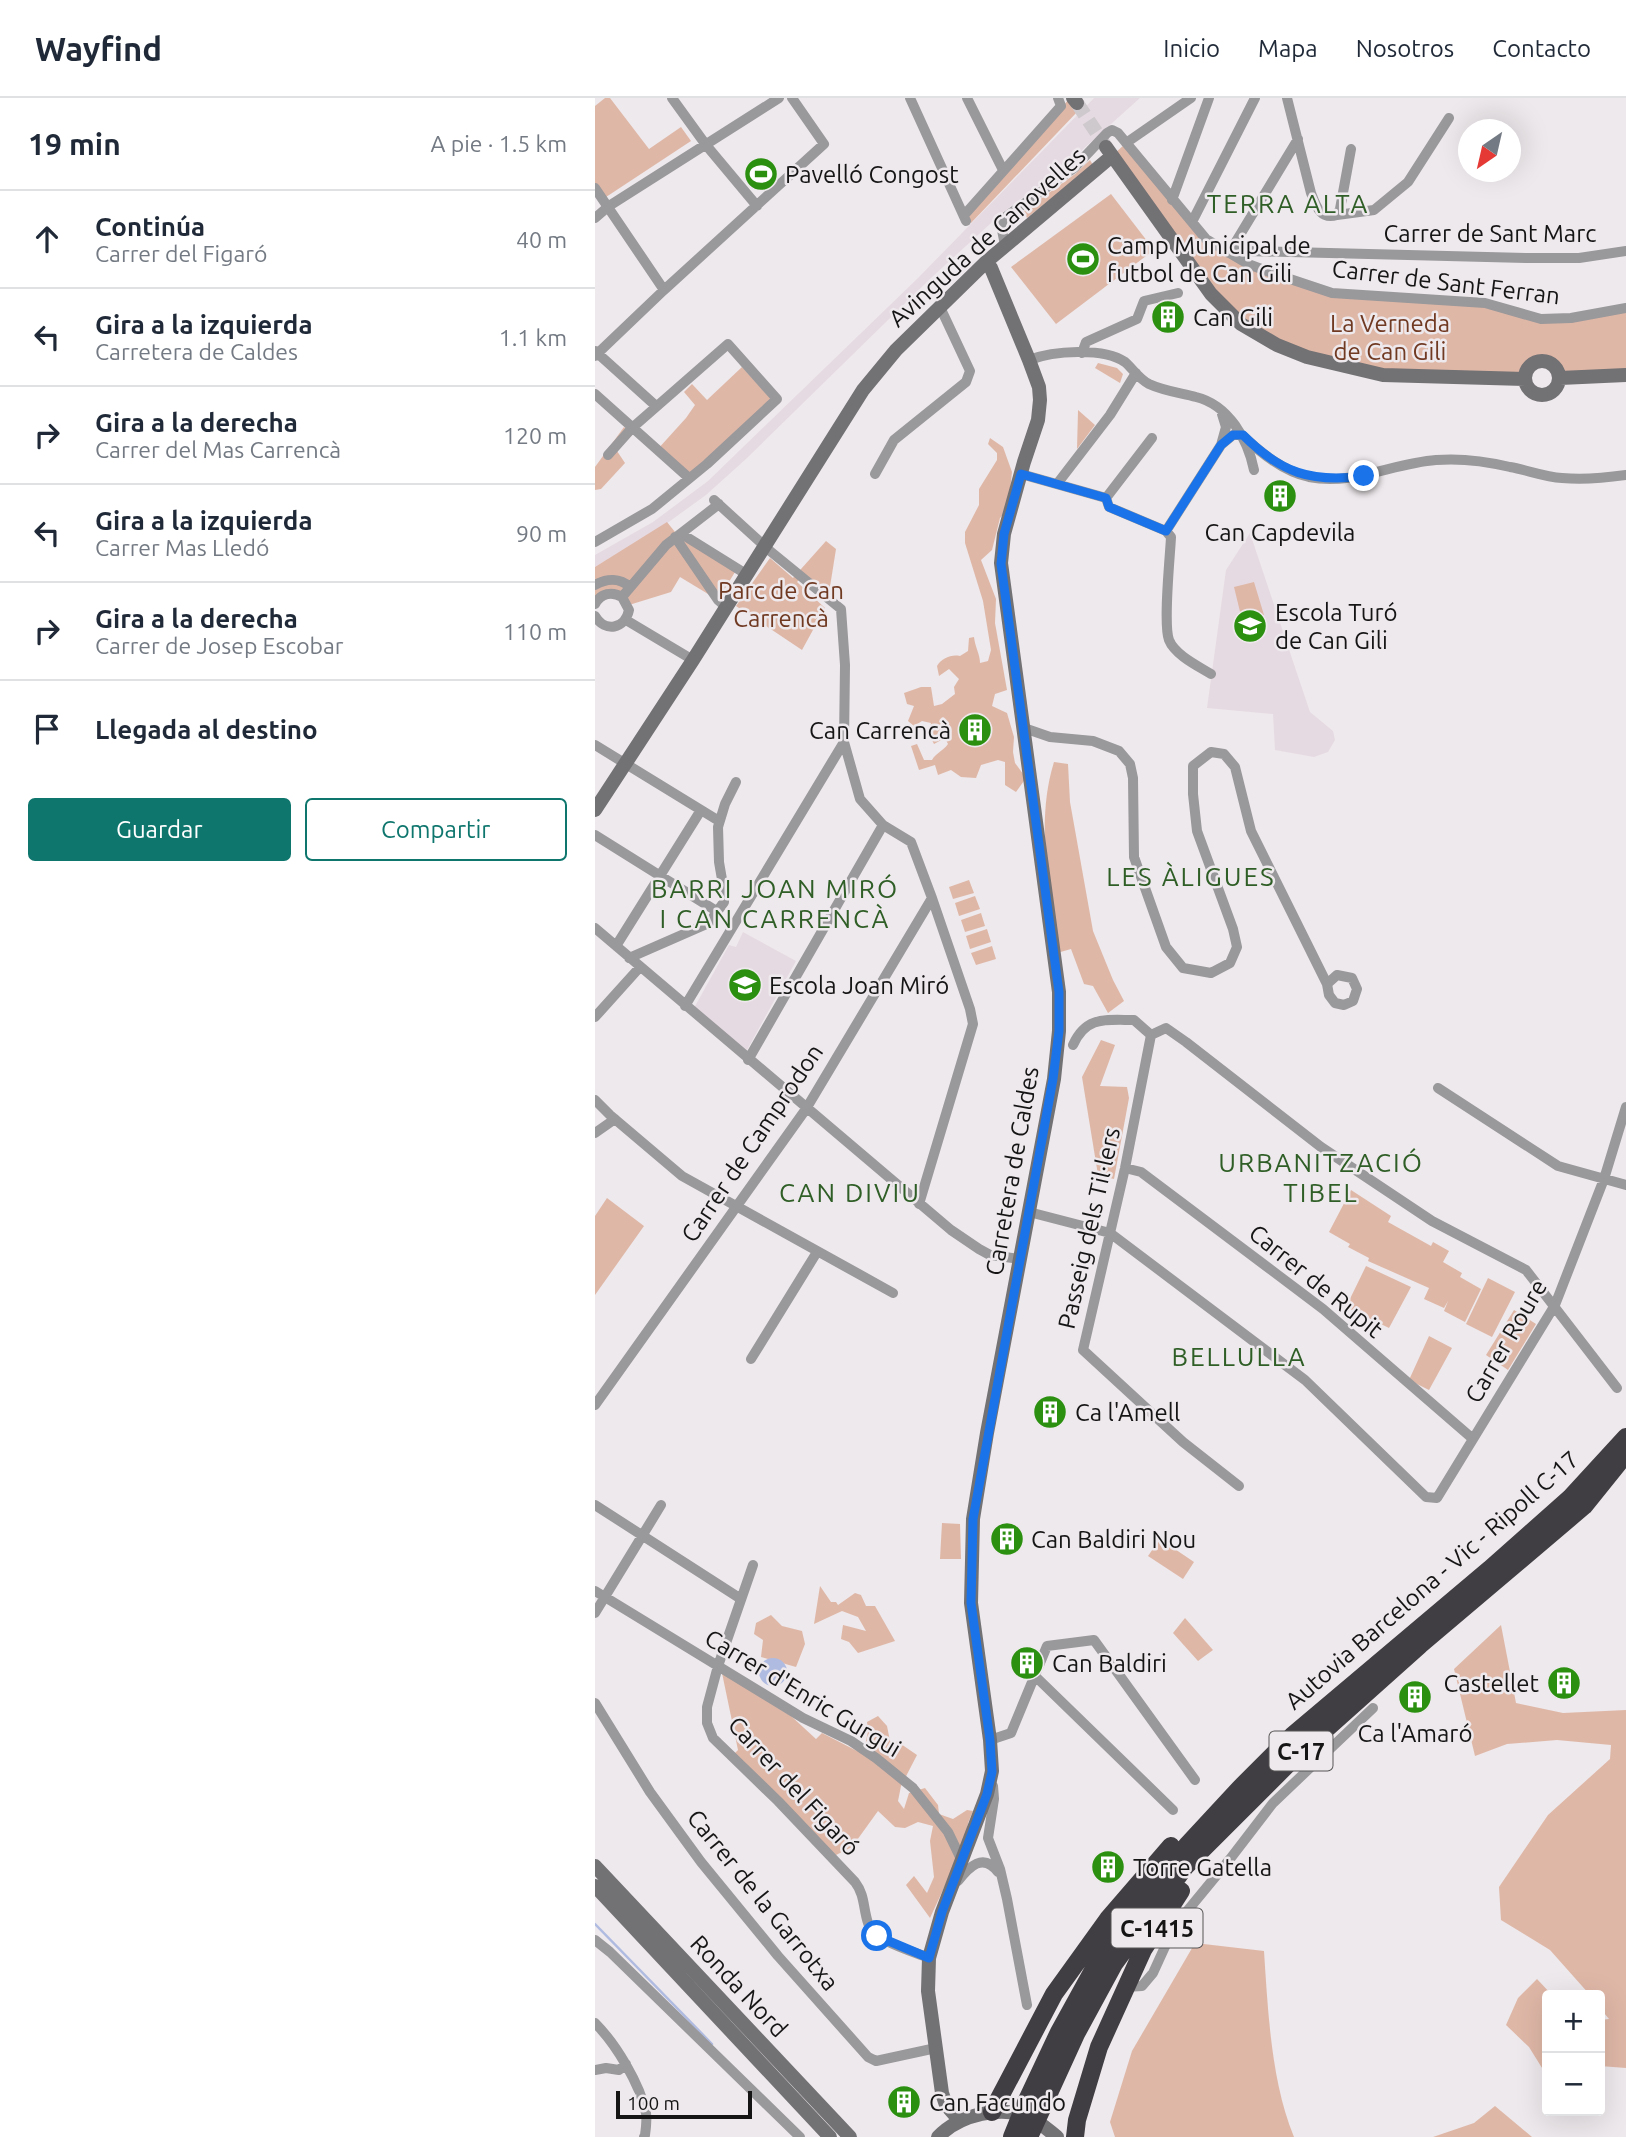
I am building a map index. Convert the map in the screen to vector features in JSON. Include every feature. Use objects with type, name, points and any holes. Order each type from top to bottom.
[{"type":"highway","name":"Autovia Barcelona - Vic - Ripoll C-17","points":[[1035,2102],[1059,2032],[1113,1934],[1188,1843],[1292,1736],[1570,1499],[1626,1437]]},
{"type":"highway","name":"Autovia Barcelona - Vic - Ripoll C-17","points":[[1018,2136],[1114,1964],[1185,1867],[1298,1754],[1420,1645],[1584,1506],[1626,1454]]},
{"type":"highway","points":[[992,2112],[1054,1994],[1108,1919],[1214,1802],[1247,1770],[1292,1736]]},
{"type":"highway","name":"C-1415","points":[[1075,2137],[1077,2120],[1100,2047],[1143,1950],[1184,1887],[1225,1833],[1298,1754]]},
{"type":"street","points":[[672,98],[706,145],[757,206]]},
{"type":"street","points":[[595,218],[608,206],[779,98]]},
{"type":"street","points":[[656,406],[596,353],[824,144],[792,98]]},
{"type":"street","points":[[910,98],[966,217],[1003,170],[1061,106],[1058,98]]},
{"type":"street","points":[[967,98],[1003,170]]},
{"type":"street","points":[[1126,144],[1191,98]]},
{"type":"street","points":[[1172,200],[1209,98]]},
{"type":"street","points":[[1192,222],[1255,98]]},
{"type":"street","points":[[1287,98],[1311,193],[1317,207],[1329,217],[1374,210],[1408,182],[1449,118]]},
{"type":"street","name":"Carrer de Sant Ferran","points":[[1005,246],[1001,225],[1003,218],[1074,168],[1112,130],[1118,133],[1206,239],[1248,264],[1332,293],[1485,303],[1541,319],[1571,318],[1626,308]]},
{"type":"street","points":[[1229,253],[1298,139]]},
{"type":"street","points":[[1337,215],[1351,149]]},
{"type":"street","name":"Avinguda de Canovelles","points":[[595,810],[863,390],[896,350],[986,262],[1109,152],[1211,294],[1241,324],[1277,345],[1307,357],[1383,375],[1525,379]]},
{"type":"street","points":[[595,188],[664,290]]},
{"type":"street","name":"Carrer de Sant Marc","points":[[1229,253],[1247,251],[1579,258],[1626,251]]},
{"type":"street","name":"Carretera de Caldes","points":[[940,2136],[942,2092],[929,1991],[929,1958],[951,1889],[987,1794],[992,1772],[971,1603],[973,1519],[1053,1079],[1059,1031],[1059,1001],[1001,564],[1004,534],[1038,420],[1039,387],[991,268],[986,262]]},
{"type":"street","points":[[1082,353],[1086,342],[1137,319],[1144,301],[1178,293]]},
{"type":"street","points":[[875,474],[894,440],[966,382],[970,371],[940,307]]},
{"type":"street","points":[[595,542],[652,509],[777,399],[728,344],[632,428],[608,455]]},
{"type":"street","points":[[1030,360],[1044,354],[1060,352],[1112,356],[1124,362],[1149,384],[1200,397],[1221,410],[1262,454],[1308,477],[1339,479],[1433,460],[1471,459],[1560,478],[1600,479],[1626,475]]},
{"type":"street","points":[[1538,361],[1553,365],[1559,371],[1560,378],[1556,389],[1544,395],[1532,391],[1525,379],[1527,370],[1538,361]]},
{"type":"street","points":[[1057,484],[1110,415],[1136,373]]},
{"type":"street","points":[[1560,378],[1626,375]]},
{"type":"street","points":[[595,394],[689,478]]},
{"type":"street","points":[[1211,674],[1177,652],[1169,642],[1169,534],[1221,445],[1226,426],[1221,410]]},
{"type":"street","points":[[1221,445],[1233,435],[1243,435]]},
{"type":"street","points":[[1243,435],[1254,470],[1262,454]]},
{"type":"street","points":[[1106,498],[1152,438]]},
{"type":"street","points":[[1021,474],[1106,498]]},
{"type":"street","points":[[1106,498],[1109,507],[1169,534]]},
{"type":"street","points":[[622,597],[666,545],[717,502],[764,545],[841,608],[845,665],[844,742],[860,799],[883,825],[911,842],[973,1024],[919,1204]]},
{"type":"street","points":[[675,537],[685,536],[746,574]]},
{"type":"street","points":[[675,537],[717,600],[726,607]]},
{"type":"street","points":[[595,585],[605,580],[616,580],[630,587]]},
{"type":"street","points":[[595,604],[601,596],[618,594],[628,605],[626,620],[617,627],[597,623]]},
{"type":"street","points":[[626,620],[692,660]]},
{"type":"street","points":[[1024,728],[1050,737],[1093,741],[1119,751],[1130,764],[1133,778],[1134,858],[1166,947],[1183,968],[1211,973],[1230,963],[1237,947],[1197,831],[1193,766],[1211,751],[1224,754],[1235,767],[1251,831],[1327,984]]},
{"type":"street","points":[[685,1006],[844,742]]},
{"type":"street","points":[[595,745],[719,821]]},
{"type":"street","points":[[629,958],[709,923],[718,912],[724,902],[725,891],[719,862],[719,821],[736,782]]},
{"type":"street","points":[[616,946],[701,810]]},
{"type":"street","points":[[748,1060],[883,825]]},
{"type":"street","points":[[595,835],[718,912]]},
{"type":"street","name":"Carrer de Camprodon","points":[[595,1405],[806,1109],[932,898]]},
{"type":"street","points":[[595,928],[919,1204],[990,1255],[1020,1259]]},
{"type":"street","points":[[595,1017],[640,967]]},
{"type":"street","points":[[1073,1045],[1079,1030],[1108,1020],[1134,1020],[1151,1035],[1166,1028],[1331,1154],[1432,1220],[1526,1270],[1617,1388]]},
{"type":"street","name":"Passeig dels Til·lers","points":[[1151,1035],[1125,1168],[1083,1350],[1183,1442],[1238,1486]]},
{"type":"street","points":[[1438,1087],[1558,1166],[1626,1185]]},
{"type":"street","points":[[595,1100],[682,1176],[893,1293]]},
{"type":"street","name":"Carrer Roure","points":[[1110,1233],[1305,1380],[1426,1497],[1437,1498],[1555,1305],[1604,1179],[1626,1107]]},
{"type":"street","points":[[595,1133],[615,1119]]},
{"type":"street","name":"Carrer de Rupit","points":[[1125,1168],[1141,1172],[1323,1309],[1473,1439]]},
{"type":"street","points":[[1029,1212],[1110,1233]]},
{"type":"street","points":[[751,1359],[817,1252]]},
{"type":"street","points":[[595,1505],[741,1599]]},
{"type":"street","points":[[595,1613],[660,1505]]},
{"type":"street","name":"Carrer del Figaró","points":[[753,1565],[718,1666],[708,1707],[707,1723],[713,1738],[806,1828],[855,1882],[863,1892],[868,1927],[877,1936],[929,1958]]},
{"type":"street","name":"Carrer d'Enric Gurgui","points":[[595,1591],[803,1718],[851,1741],[876,1758],[912,1788],[948,1832],[962,1861]]},
{"type":"street","points":[[990,1740],[1011,1733],[1047,1646],[1094,1640],[1195,1780]]},
{"type":"street","points":[[1035,1676],[1173,1810]]},
{"type":"street","name":"Carrer de la Garrotxa","points":[[595,1703],[650,1792],[701,1862],[778,1956],[867,2057],[876,2061],[936,2048]]},
{"type":"street","points":[[1126,1987],[1142,1986],[1153,1973],[1174,1927],[1223,1869],[1273,1803],[1373,1708]]},
{"type":"street","points":[[992,1772],[994,1799],[988,1838],[1002,1878],[1027,2005]]},
{"type":"street","points":[[971,1836],[977,1833],[988,1838]]},
{"type":"street","points":[[951,1889],[975,1863],[986,1862],[995,1867],[1002,1878]]},
{"type":"street","name":"Ronda Nord","points":[[595,1866],[849,2137]]},
{"type":"street","name":"Ronda Nord","points":[[595,1886],[830,2137]]},
{"type":"street","points":[[595,1940],[800,2137]]},
{"type":"street","points":[[595,2023],[608,2036],[626,2064],[646,2114],[645,2136]]},
{"type":"street","points":[[595,2070],[619,2070],[626,2064]]},
{"type":"street","points":[[942,2092],[946,2105],[960,2120]]},
{"type":"street","points":[[940,2136],[960,2120],[992,2112],[1017,2113],[1030,2117],[1057,2137]]},
{"type":"shaded area","points":[[1094,98],[1140,98],[1061,169],[1002,213],[706,495],[659,529],[595,567],[595,555],[653,522],[708,481],[918,278]]},
{"type":"shaded area","name":"Escola Turó de Can Gili","points":[[1250,533],[1310,712],[1333,731],[1335,740],[1328,752],[1314,757],[1275,750],[1273,714],[1207,708],[1226,570]]},
{"type":"shaded area","name":"Escola Joan Miró","points":[[743,932],[796,961],[747,1050],[694,1008],[729,945],[736,947]]},
{"type":"green space","points":[[605,98],[610,98],[649,149],[681,127],[691,141],[603,199],[595,188],[595,106]]},
{"type":"green space","points":[[1069,99],[1078,111],[971,223],[967,216]]},
{"type":"green space","name":"La Verneda de Can Gili","points":[[1126,143],[1217,247],[1332,293],[1485,303],[1541,319],[1626,308],[1626,375],[1560,378],[1554,365],[1543,361],[1532,366],[1525,379],[1348,368],[1241,324],[1112,156]]},
{"type":"green space","points":[[1090,160],[1093,165],[1027,218],[1024,211]]},
{"type":"green space","name":"Camp Municipal de futbol de Can Gili","points":[[1111,194],[1154,250],[1056,324],[1011,267]]},
{"type":"green space","points":[[1098,363],[1117,368],[1123,374],[1120,383],[1095,368]]},
{"type":"green space","points":[[742,367],[774,402],[687,476],[657,450],[695,405],[684,392],[692,384],[707,400]]},
{"type":"green space","points":[[1078,411],[1095,425],[1077,449]]},
{"type":"green space","points":[[624,427],[632,435],[617,451],[625,463],[601,489],[595,490],[595,467]]},
{"type":"green space","points":[[990,438],[1003,447],[1012,472],[1008,509],[1000,518],[992,550],[981,560],[996,599],[995,623],[1007,690],[995,694],[992,706],[1007,713],[1014,737],[1015,763],[1026,778],[1016,792],[1005,785],[1005,762],[998,760],[981,765],[976,778],[961,777],[951,770],[938,775],[935,765],[919,770],[911,746],[917,744],[924,760],[932,760],[948,744],[943,734],[943,739],[934,744],[929,734],[931,723],[922,721],[914,726],[908,721],[914,706],[907,704],[904,693],[921,687],[931,687],[934,706],[942,704],[955,694],[954,687],[959,679],[949,669],[939,676],[937,666],[947,658],[960,656],[968,651],[969,638],[974,637],[980,663],[988,661],[991,650],[983,601],[965,543],[965,532],[979,505],[979,489],[997,460],[997,453],[988,444]]},
{"type":"green space","points":[[667,522],[675,532],[735,572],[718,600],[680,577],[671,592],[629,605],[616,592],[595,601],[595,567]]},
{"type":"green space","name":"Parc de Can Carrencà","points":[[826,541],[836,549],[829,593],[805,574],[797,582],[825,608],[802,650],[736,606],[770,558],[793,578]]},
{"type":"green space","points":[[1254,582],[1264,615],[1242,620],[1234,587]]},
{"type":"green space","points":[[1054,762],[1068,764],[1070,802],[1093,931],[1124,1001],[1108,1013],[1093,986],[1084,984],[1071,949],[1057,953],[1045,833],[1048,785]]},
{"type":"green space","points":[[969,880],[974,893],[953,899],[949,887]]},
{"type":"green space","points":[[975,896],[980,909],[959,916],[955,903]]},
{"type":"green space","points":[[981,913],[985,926],[965,932],[961,920]]},
{"type":"green space","points":[[987,929],[991,942],[970,949],[966,936]]},
{"type":"green space","points":[[992,946],[996,959],[976,965],[971,953]]},
{"type":"green space","points":[[1101,1040],[1115,1045],[1100,1086],[1127,1087],[1129,1098],[1114,1179],[1098,1175],[1082,1077]]},
{"type":"green space","points":[[1351,1190],[1391,1216],[1388,1222],[1431,1246],[1433,1242],[1449,1251],[1443,1262],[1462,1273],[1460,1277],[1481,1289],[1465,1322],[1444,1311],[1448,1301],[1444,1308],[1424,1299],[1429,1288],[1368,1261],[1369,1258],[1348,1247],[1350,1244],[1329,1232]]},
{"type":"green space","points":[[607,1198],[644,1226],[595,1295],[595,1216]]},
{"type":"green space","points":[[1366,1266],[1411,1287],[1389,1328],[1346,1307]]},
{"type":"green space","points":[[1488,1278],[1515,1292],[1492,1337],[1466,1324]]},
{"type":"green space","points":[[1514,1310],[1536,1324],[1508,1370],[1486,1355]]},
{"type":"green space","points":[[1429,1336],[1452,1348],[1429,1390],[1409,1380]]},
{"type":"green space","points":[[942,1523],[960,1524],[961,1559],[940,1559]]},
{"type":"green space","points":[[1160,1539],[1194,1562],[1183,1579],[1148,1556]]},
{"type":"green space","points":[[820,1586],[831,1602],[838,1605],[855,1593],[861,1595],[866,1606],[875,1606],[895,1641],[858,1653],[849,1642],[841,1639],[843,1625],[866,1631],[858,1617],[842,1611],[814,1624]]},
{"type":"green space","points":[[771,1615],[782,1626],[802,1631],[805,1644],[796,1667],[761,1657],[763,1640],[754,1634],[756,1623]]},
{"type":"green space","points":[[1185,1618],[1213,1650],[1198,1661],[1173,1633]]},
{"type":"green space","points":[[1501,1625],[1516,1703],[1563,1713],[1626,1710],[1626,2068],[1605,2066],[1605,2019],[1609,2019],[1605,2014],[1605,1990],[1586,1990],[1550,1950],[1501,1920],[1499,1887],[1548,1815],[1610,1759],[1611,1745],[1557,1740],[1507,1744],[1475,1756],[1454,1669]]},
{"type":"green space","points":[[722,1673],[791,1716],[816,1739],[822,1733],[857,1751],[865,1746],[867,1722],[878,1716],[887,1726],[890,1741],[898,1742],[917,1755],[901,1786],[898,1801],[904,1809],[909,1793],[925,1788],[938,1805],[939,1814],[953,1819],[967,1810],[973,1811],[966,1840],[930,1918],[906,1885],[914,1876],[927,1893],[934,1877],[930,1841],[933,1826],[918,1822],[905,1828],[895,1827],[878,1811],[852,1847],[836,1855],[733,1763],[734,1754],[738,1750]]},
{"type":"green space","points":[[1195,1943],[1264,1951],[1275,2069],[1294,2137],[1115,2137],[1110,2122],[1132,2051]]},
{"type":"green space","points":[[1537,1979],[1547,1990],[1542,1990],[1542,2068],[1529,2047],[1506,2025],[1518,1998]]},
{"type":"green space","points":[[1495,2106],[1532,2137],[1433,2137],[1474,2123]]},
{"type":"water","points":[[773,1658],[783,1662],[787,1672],[783,1682],[773,1686],[763,1682],[759,1672],[763,1662]]},
{"type":"waterway","points":[[595,1924],[712,2044]]},
{"type":"tunnel","points":[[1077,103],[1106,147]]},
{"type":"place","name":"Pavelló Congost","points":[[761,174]]},
{"type":"place","name":"Camp Municipal de futbol de Can Gili","points":[[1083,259]]},
{"type":"place","name":"Can Gili","points":[[1168,317]]},
{"type":"place","name":"Can Capdevila","points":[[1280,496]]},
{"type":"place","name":"Escola Turó de Can Gili","points":[[1250,626]]},
{"type":"place","name":"Can Carrencà","points":[[975,730]]},
{"type":"place","name":"Escola Joan Miró","points":[[745,985]]},
{"type":"place","name":"Ca l'Amell","points":[[1050,1412]]},
{"type":"place","name":"Can Baldiri Nou","points":[[1007,1539]]},
{"type":"place","name":"Can Baldiri","points":[[1027,1663]]},
{"type":"place","name":"Castellet","points":[[1564,1683]]},
{"type":"place","name":"Ca l'Amaró","points":[[1415,1697]]},
{"type":"place","name":"Torre Gatella","points":[[1108,1867]]},
{"type":"place","name":"Can Facundo","points":[[904,2102]]},
{"type":"district","name":"TERRA ALTA","points":[[1288,203]]},
{"type":"district","name":"LES ÀLIGUES","points":[[1191,876]]},
{"type":"district","name":"BARRI JOAN MIRÓ I CAN CARRENCÀ","points":[[775,903]]},
{"type":"district","name":"URBANITZACIÓ TIBEL","points":[[1321,1177]]},
{"type":"district","name":"CAN DIVIU","points":[[850,1192]]},
{"type":"district","name":"BELLULLA","points":[[1239,1356]]},
{"type":"route","points":[[877,1936],[929,1958],[942,1912],[987,1794],[992,1772],[971,1603],[973,1519],[1053,1079],[1059,1031],[1059,992],[1001,564],[1004,534],[1021,474],[1106,498],[1109,507],[1166,531],[1221,445],[1233,435],[1243,435],[1262,454],[1308,477],[1339,479],[1364,476]]}]
